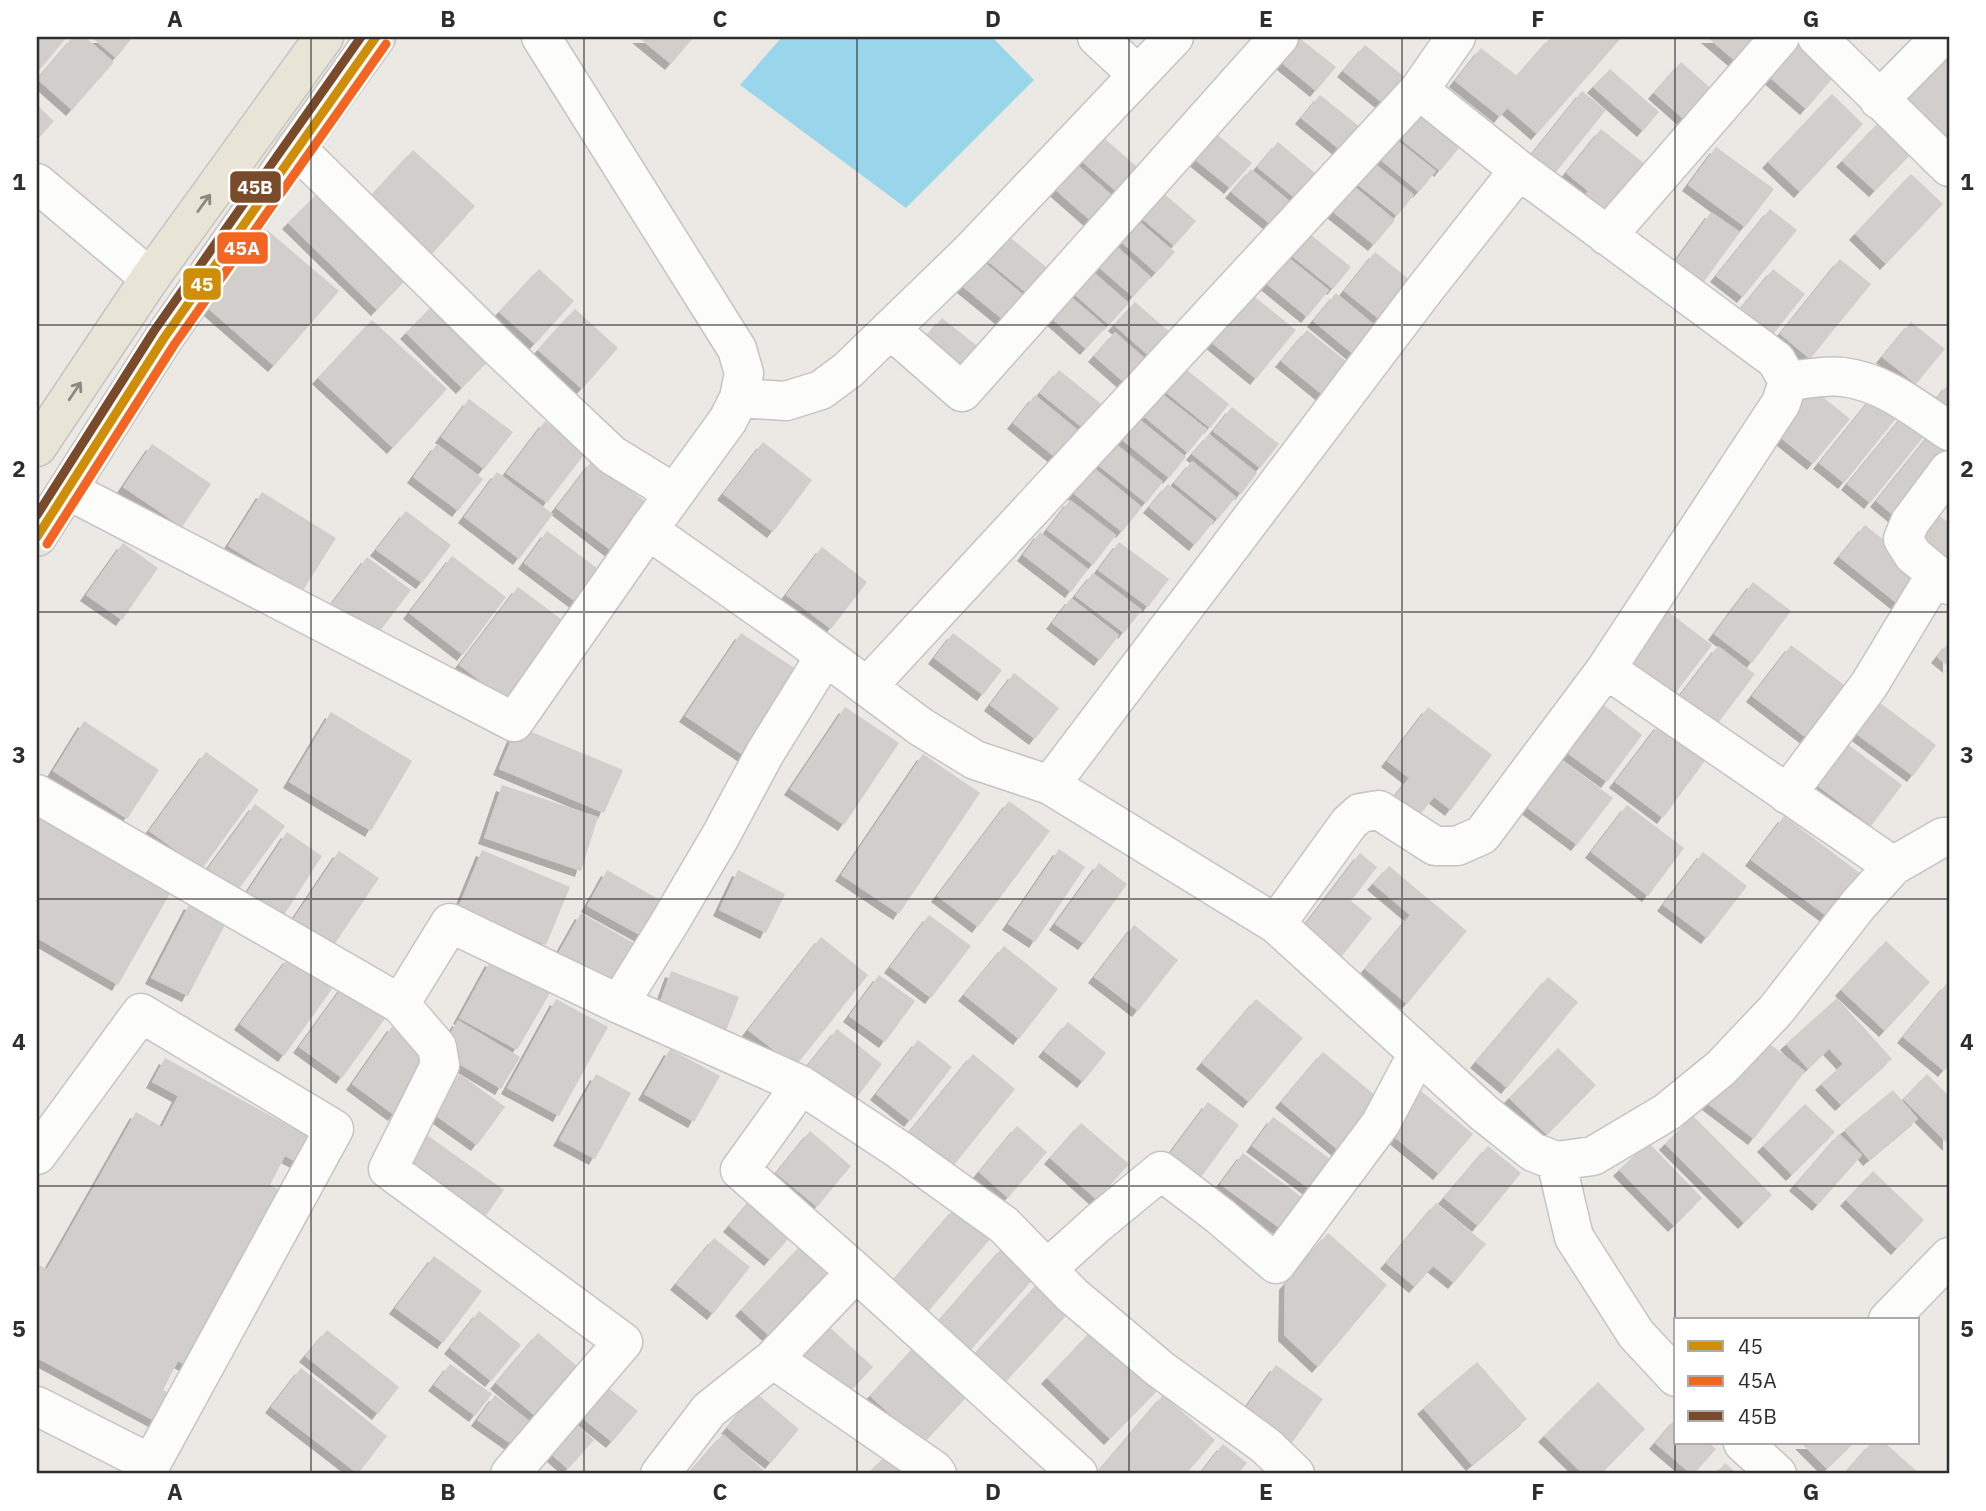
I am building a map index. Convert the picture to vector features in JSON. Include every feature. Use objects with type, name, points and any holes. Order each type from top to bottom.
[{"type":"main road","points":[[37,447],[150,278],[324,37]]},
{"type":"main road","points":[[37,537],[150,359],[376,37]]},
{"type":"street","points":[[1097,37],[1138,75]]},
{"type":"street","points":[[739,398],[786,401],[821,390],[848,370],[969,253],[1174,37]]},
{"type":"street","points":[[890,329],[962,392],[1279,37]]},
{"type":"street","points":[[867,687],[1419,90],[1456,37]]},
{"type":"street","points":[[1607,236],[1780,37]]},
{"type":"street","points":[[1816,37],[1949,167]]},
{"type":"street","points":[[1879,100],[1941,37]]},
{"type":"street","points":[[68,490],[514,722],[674,493],[729,420],[739,398],[744,373],[737,349],[556,43]]},
{"type":"street","points":[[1276,925],[1349,823],[1360,813],[1378,810],[1435,846],[1457,846],[1482,835],[1606,669],[1781,402],[1788,381],[1776,360],[1519,170],[1419,90]]},
{"type":"street","points":[[296,148],[612,455],[674,493]]},
{"type":"street","points":[[1050,785],[1425,289],[1519,170]]},
{"type":"street","points":[[37,183],[150,278]]},
{"type":"street","points":[[1788,381],[1840,377],[1867,382],[1890,392],[1949,431]]},
{"type":"street","points":[[1787,794],[1870,685],[1943,580],[1913,555],[1903,539],[1910,523],[1949,470]]},
{"type":"street","points":[[648,530],[921,727],[975,760],[1050,785],[1276,925],[1484,1113],[1533,1152],[1556,1161],[1593,1156],[1667,1112],[1721,1068],[1776,1010],[1858,905],[1893,866],[1943,837],[1949,837]]},
{"type":"street","points":[[619,1004],[720,837],[765,752],[825,656]]},
{"type":"street","points":[[1606,669],[1893,866]]},
{"type":"street","points":[[37,794],[400,1004],[437,1047],[440,1065],[388,1169],[622,1342],[510,1474]]},
{"type":"street","points":[[400,1004],[450,922],[619,1004],[801,1085],[901,1151],[1004,1225],[1072,1295],[1160,1369],[1266,1446],[1295,1474]]},
{"type":"street","points":[[37,1155],[141,1013],[334,1129],[151,1464],[37,1406]]},
{"type":"street","points":[[1047,1269],[1161,1171],[1220,1216],[1276,1264],[1381,1123],[1418,1053]]},
{"type":"street","points":[[801,1085],[740,1170],[1079,1474]]},
{"type":"street","points":[[1556,1161],[1574,1237],[1636,1334],[1674,1375]]},
{"type":"street","points":[[1890,1318],[1949,1257]]},
{"type":"street","points":[[660,1474],[709,1410],[773,1359],[856,1272]]},
{"type":"street","points":[[773,1359],[937,1474]]},
{"type":"water","points":[[782,37],[992,37],[1034,80],[906,208],[740,85]]},
{"type":"building","points":[[37,37],[67,37],[37,73]]},
{"type":"building","points":[[73,37],[85,37],[114,62],[72,110],[37,79]]},
{"type":"building","points":[[91,37],[133,37],[116,58]]},
{"type":"building","points":[[638,37],[694,37],[671,64]]},
{"type":"building","points":[[1287,37],[1298,37],[1336,67],[1316,91],[1272,55]]},
{"type":"building","points":[[1551,37],[1622,37],[1537,134],[1507,108],[1500,117],[1455,81],[1481,48],[1517,76]]},
{"type":"building","points":[[1707,37],[1764,37],[1740,65]]},
{"type":"building","points":[[1801,38],[1839,71],[1806,109],[1768,76]]},
{"type":"building","points":[[1365,45],[1413,84],[1391,110],[1343,71]]},
{"type":"building","points":[[1946,57],[1949,61],[1949,150],[1901,104]]},
{"type":"building","points":[[1681,62],[1715,92],[1688,123],[1654,93]]},
{"type":"building","points":[[1610,69],[1659,112],[1643,131],[1593,87]]},
{"type":"building","points":[[1582,91],[1606,110],[1552,177],[1528,159]]},
{"type":"building","points":[[1832,94],[1863,124],[1800,192],[1768,162]]},
{"type":"building","points":[[1320,95],[1365,131],[1346,155],[1301,118]]},
{"type":"building","points":[[37,105],[54,121],[37,140]]},
{"type":"building","points":[[1416,105],[1463,143],[1440,171],[1393,133]]},
{"type":"building","points":[[1204,124],[1252,163],[1230,188],[1183,150]]},
{"type":"building","points":[[1877,124],[1910,155],[1875,191],[1842,161]]},
{"type":"building","points":[[1601,129],[1650,168],[1609,219],[1583,198],[1588,191],[1566,173]]},
{"type":"building","points":[[1098,133],[1149,177],[1127,201],[1077,157]]},
{"type":"building","points":[[1392,136],[1436,171],[1419,192],[1376,156]]},
{"type":"building","points":[[1278,142],[1321,178],[1301,203],[1257,167]]},
{"type":"building","points":[[1716,147],[1774,189],[1745,227],[1688,185]]},
{"type":"building","points":[[413,150],[475,206],[431,255],[369,198]]},
{"type":"building","points":[[1369,159],[1414,195],[1397,216],[1352,180]]},
{"type":"building","points":[[1073,161],[1122,204],[1100,229],[1051,186]]},
{"type":"building","points":[[1251,169],[1299,209],[1280,232],[1231,192]]},
{"type":"building","points":[[1911,174],[1943,204],[1886,264],[1855,234]]},
{"type":"building","points":[[329,182],[417,268],[377,310],[288,223]]},
{"type":"building","points":[[1349,182],[1395,220],[1374,245],[1328,208]]},
{"type":"building","points":[[1155,186],[1196,221],[1174,246],[1133,211]]},
{"type":"building","points":[[1770,209],[1797,230],[1743,297],[1716,276]]},
{"type":"building","points":[[1127,211],[1175,252],[1156,273],[1109,231]]},
{"type":"building","points":[[1711,212],[1740,232],[1700,287],[1671,267]]},
{"type":"building","points":[[267,230],[339,291],[274,366],[203,304]]},
{"type":"building","points":[[1306,231],[1351,267],[1333,289],[1288,253]]},
{"type":"building","points":[[1007,235],[1056,275],[1035,300],[986,260]]},
{"type":"building","points":[[1105,236],[1151,277],[1133,297],[1087,257]]},
{"type":"building","points":[[1375,252],[1421,289],[1390,328],[1344,291]]},
{"type":"building","points":[[1284,254],[1329,290],[1307,317],[1263,281]]},
{"type":"building","points":[[1840,259],[1871,284],[1810,359],[1780,334]]},
{"type":"building","points":[[984,262],[1032,302],[1012,327],[963,287]]},
{"type":"building","points":[[1084,264],[1129,303],[1109,325],[1065,286]]},
{"type":"building","points":[[539,269],[574,301],[535,344],[499,312]]},
{"type":"building","points":[[1773,269],[1805,294],[1770,338],[1738,312]]},
{"type":"building","points":[[1061,288],[1106,327],[1086,349],[1042,310]]},
{"type":"building","points":[[1336,293],[1382,331],[1359,359],[1313,321]]},
{"type":"building","points":[[1251,294],[1296,330],[1256,379],[1211,342]]},
{"type":"building","points":[[440,298],[496,353],[462,388],[406,333]]},
{"type":"building","points":[[1135,302],[1178,339],[1157,363],[1114,325]]},
{"type":"building","points":[[575,309],[618,348],[582,389],[538,350]]},
{"type":"building","points":[[942,318],[985,352],[965,375],[923,341]]},
{"type":"building","points":[[372,320],[447,389],[393,448],[318,378]]},
{"type":"building","points":[[1911,322],[1945,349],[1916,384],[1882,357]]},
{"type":"building","points":[[1307,330],[1351,365],[1325,397],[1281,361]]},
{"type":"building","points":[[1115,332],[1158,370],[1137,394],[1094,356]]},
{"type":"building","points":[[1182,366],[1229,404],[1210,428],[1163,390]]},
{"type":"building","points":[[1059,370],[1115,415],[1096,439],[1040,393]]},
{"type":"building","points":[[1949,383],[1949,424],[1929,408]]},
{"type":"building","points":[[1809,386],[1850,419],[1813,464],[1772,431]]},
{"type":"building","points":[[1161,393],[1207,429],[1188,453],[1142,415]]},
{"type":"building","points":[[1035,395],[1090,440],[1067,467],[1013,423]]},
{"type":"building","points":[[1873,396],[1898,416],[1844,483],[1819,463]]},
{"type":"building","points":[[469,399],[513,432],[484,469],[441,437]]},
{"type":"building","points":[[1232,407],[1279,444],[1260,468],[1213,431]]},
{"type":"building","points":[[1906,412],[1929,430],[1870,503],[1847,484]]},
{"type":"building","points":[[1139,419],[1186,457],[1169,478],[1122,440]]},
{"type":"building","points":[[545,421],[586,452],[547,503],[506,473]]},
{"type":"building","points":[[1934,429],[1949,441],[1949,460],[1900,521],[1876,501]]},
{"type":"building","points":[[1209,434],[1257,473],[1241,494],[1192,454]]},
{"type":"building","points":[[763,442],[812,480],[773,532],[723,494]]},
{"type":"building","points":[[152,444],[211,484],[182,527],[123,487]]},
{"type":"building","points":[[437,444],[483,479],[458,511],[413,477]]},
{"type":"building","points":[[1116,444],[1163,482],[1146,503],[1099,466]]},
{"type":"building","points":[[592,461],[649,504],[613,552],[556,508]]},
{"type":"building","points":[[1192,461],[1236,497],[1218,519],[1174,483]]},
{"type":"building","points":[[1094,468],[1142,507],[1122,532],[1073,493]]},
{"type":"building","points":[[497,472],[553,514],[519,559],[464,517]]},
{"type":"building","points":[[1168,484],[1214,521],[1195,545],[1149,507]]},
{"type":"building","points":[[262,492],[336,538],[302,592],[228,546]]},
{"type":"building","points":[[1070,500],[1116,535],[1093,565],[1047,530]]},
{"type":"building","points":[[1931,509],[1949,523],[1949,563],[1912,533]]},
{"type":"building","points":[[406,511],[451,545],[422,583],[376,550]]},
{"type":"building","points":[[1865,525],[1925,573],[1899,605],[1839,557]]},
{"type":"building","points":[[547,531],[609,577],[585,609],[524,563]]},
{"type":"building","points":[[1040,532],[1088,569],[1071,592],[1023,555]]},
{"type":"building","points":[[1119,542],[1169,579],[1148,607],[1098,570]]},
{"type":"building","points":[[123,543],[158,568],[122,620],[86,595]]},
{"type":"building","points":[[822,547],[867,582],[831,629],[786,595]]},
{"type":"building","points":[[452,556],[506,597],[463,655],[409,613]]},
{"type":"building","points":[[367,557],[411,590],[371,643],[327,610]]},
{"type":"building","points":[[1093,573],[1142,610],[1124,633],[1075,596]]},
{"type":"building","points":[[1753,582],[1791,611],[1752,663],[1714,634]]},
{"type":"building","points":[[518,587],[569,625],[510,703],[459,665]]},
{"type":"building","points":[[1071,598],[1119,635],[1100,660],[1052,623]]},
{"type":"building","points":[[1666,610],[1712,645],[1668,703],[1622,668]]},
{"type":"building","points":[[741,633],[802,673],[746,757],[685,716]]},
{"type":"building","points":[[953,633],[1002,670],[983,695],[934,658]]},
{"type":"building","points":[[1949,642],[1949,667],[1937,657]]},
{"type":"building","points":[[1791,645],[1847,687],[1808,739],[1752,696]]},
{"type":"building","points":[[1718,646],[1755,674],[1709,735],[1671,707]]},
{"type":"building","points":[[1014,673],[1059,708],[1035,739],[990,705]]},
{"type":"building","points":[[1875,699],[1936,745],[1913,776],[1851,730]]},
{"type":"building","points":[[1600,702],[1642,735],[1607,782],[1563,750]]},
{"type":"building","points":[[845,707],[899,743],[844,825],[790,789]]},
{"type":"building","points":[[1428,707],[1492,755],[1451,810],[1434,797],[1415,821],[1390,802],[1409,778],[1387,761]]},
{"type":"building","points":[[331,712],[412,761],[371,831],[289,782]]},
{"type":"building","points":[[84,721],[159,770],[127,819],[53,771]]},
{"type":"building","points":[[1660,723],[1707,758],[1663,818],[1615,782]]},
{"type":"building","points":[[517,726],[623,770],[604,813],[499,769]]},
{"type":"building","points":[[1842,740],[1902,785],[1871,826],[1811,781]]},
{"type":"building","points":[[206,752],[259,790],[202,869],[149,831]]},
{"type":"building","points":[[923,754],[980,793],[899,914],[841,875]]},
{"type":"building","points":[[1558,757],[1613,798],[1577,845],[1522,804]]},
{"type":"building","points":[[502,785],[598,817],[581,871],[484,838]]},
{"type":"building","points":[[1009,801],[1050,831],[978,927],[937,896]]},
{"type":"building","points":[[255,804],[285,826],[236,893],[206,871]]},
{"type":"building","points":[[1627,805],[1684,848],[1648,896],[1591,852]]},
{"type":"building","points":[[37,811],[172,890],[118,985],[37,938]]},
{"type":"building","points":[[1784,816],[1861,874],[1828,917],[1751,860]]},
{"type":"building","points":[[287,832],[322,856],[282,918],[246,894]]},
{"type":"building","points":[[1059,849],[1085,867],[1035,942],[1008,924]]},
{"type":"building","points":[[482,850],[570,887],[546,945],[458,908]]},
{"type":"building","points":[[339,851],[379,878],[332,948],[292,921]]},
{"type":"building","points":[[1703,852],[1747,886],[1707,938],[1663,905]]},
{"type":"building","points":[[1360,853],[1377,867],[1351,901],[1372,918],[1342,956],[1304,926]]},
{"type":"building","points":[[1099,863],[1127,884],[1084,944],[1055,924]]},
{"type":"building","points":[[1389,866],[1467,931],[1407,1004],[1365,969],[1410,915],[1373,884]]},
{"type":"building","points":[[607,870],[667,904],[647,939],[587,906]]},
{"type":"building","points":[[738,870],[785,894],[766,933],[719,910]]},
{"type":"building","points":[[190,903],[227,921],[188,996],[151,978]]},
{"type":"building","points":[[581,913],[637,945],[613,989],[556,957]]},
{"type":"building","points":[[929,915],[971,946],[931,998],[890,967]]},
{"type":"building","points":[[1134,925],[1178,960],[1138,1011],[1094,977]]},
{"type":"building","points":[[821,937],[868,975],[795,1067],[748,1030]]},
{"type":"building","points":[[1886,941],[1930,982],[1885,1031],[1841,990]]},
{"type":"building","points":[[1004,946],[1058,989],[1019,1039],[964,995]]},
{"type":"building","points":[[289,957],[332,989],[284,1056],[240,1024]]},
{"type":"building","points":[[491,960],[550,993],[517,1050],[459,1018]]},
{"type":"building","points":[[671,971],[739,997],[724,1036],[657,1010]]},
{"type":"building","points":[[879,975],[915,1001],[885,1042],[849,1016]]},
{"type":"building","points":[[1548,977],[1578,1002],[1507,1088],[1476,1062]]},
{"type":"building","points":[[1947,983],[1949,1065],[1944,1071],[1903,1037]]},
{"type":"building","points":[[344,985],[387,1016],[342,1078],[299,1047]]},
{"type":"building","points":[[1837,998],[1892,1059],[1841,1105],[1821,1084],[1843,1064],[1829,1049],[1808,1069],[1786,1044]]},
{"type":"building","points":[[556,999],[608,1027],[559,1116],[507,1088]]},
{"type":"building","points":[[1256,999],[1303,1038],[1249,1102],[1202,1063]]},
{"type":"building","points":[[458,1020],[520,1057],[501,1089],[439,1052]]},
{"type":"building","points":[[1068,1022],[1106,1053],[1083,1082],[1044,1051]]},
{"type":"building","points":[[393,1025],[436,1056],[394,1115],[352,1084]]},
{"type":"building","points":[[837,1029],[882,1064],[851,1105],[805,1069]]},
{"type":"building","points":[[1759,1036],[1805,1071],[1754,1139],[1708,1104]]},
{"type":"building","points":[[918,1040],[952,1067],[910,1121],[876,1094]]},
{"type":"building","points":[[1558,1048],[1596,1085],[1547,1135],[1509,1098]]},
{"type":"building","points":[[670,1049],[720,1076],[694,1122],[644,1094]]},
{"type":"building","points":[[1323,1052],[1382,1101],[1339,1151],[1281,1102]]},
{"type":"building","points":[[973,1054],[1015,1089],[950,1170],[907,1135]]},
{"type":"building","points":[[165,1058],[315,1140],[302,1165],[285,1156],[270,1185],[286,1194],[192,1369],[178,1361],[163,1390],[177,1397],[162,1425],[37,1358],[37,1264],[47,1269],[136,1112],[162,1127],[178,1096],[152,1082]]},
{"type":"building","points":[[460,1074],[505,1107],[477,1145],[432,1113]]},
{"type":"building","points":[[596,1074],[631,1093],[595,1159],[559,1140]]},
{"type":"building","points":[[1927,1074],[1949,1096],[1949,1145],[1903,1099]]},
{"type":"building","points":[[1893,1090],[1918,1119],[1869,1160],[1844,1130]]},
{"type":"building","points":[[1421,1091],[1473,1134],[1439,1174],[1387,1131]]},
{"type":"building","points":[[1208,1102],[1239,1125],[1202,1176],[1170,1153]]},
{"type":"building","points":[[1805,1104],[1835,1132],[1792,1175],[1763,1146]]},
{"type":"building","points":[[1693,1116],[1772,1195],[1744,1223],[1665,1144]]},
{"type":"building","points":[[1273,1117],[1333,1161],[1312,1191],[1252,1146]]},
{"type":"building","points":[[1081,1123],[1129,1164],[1097,1200],[1050,1158]]},
{"type":"building","points":[[1017,1126],[1047,1152],[1008,1198],[979,1172]]},
{"type":"building","points":[[810,1131],[851,1166],[817,1207],[776,1173]]},
{"type":"building","points":[[1839,1134],[1862,1155],[1818,1205],[1795,1185]]},
{"type":"building","points":[[427,1135],[504,1190],[477,1228],[399,1173]]},
{"type":"building","points":[[1648,1142],[1702,1198],[1674,1226],[1619,1170]]},
{"type":"building","points":[[1488,1146],[1521,1173],[1478,1226],[1444,1198]]},
{"type":"building","points":[[1243,1153],[1304,1199],[1282,1230],[1220,1184]]},
{"type":"building","points":[[1873,1171],[1924,1220],[1897,1249],[1846,1200]]},
{"type":"building","points":[[754,1196],[795,1231],[770,1260],[729,1226]]},
{"type":"building","points":[[1436,1203],[1486,1244],[1454,1283],[1433,1266],[1415,1287],[1386,1263]]},
{"type":"building","points":[[955,1208],[991,1238],[927,1313],[891,1283]]},
{"type":"building","points":[[1328,1233],[1387,1285],[1318,1367],[1284,1335],[1285,1284]]},
{"type":"building","points":[[714,1238],[750,1267],[713,1314],[676,1284]]},
{"type":"building","points":[[805,1241],[840,1273],[776,1342],[741,1310]]},
{"type":"building","points":[[1003,1247],[1036,1276],[968,1353],[935,1325]]},
{"type":"building","points":[[434,1256],[482,1291],[443,1343],[395,1308]]},
{"type":"building","points":[[1042,1279],[1074,1307],[1002,1386],[971,1358]]},
{"type":"building","points":[[479,1311],[521,1345],[491,1381],[450,1348]]},
{"type":"building","points":[[826,1324],[873,1367],[843,1399],[796,1356]]},
{"type":"building","points":[[1096,1326],[1160,1388],[1110,1439],[1047,1378]]},
{"type":"building","points":[[327,1330],[399,1387],[378,1414],[305,1356]]},
{"type":"building","points":[[538,1333],[589,1376],[547,1426],[496,1383]]},
{"type":"building","points":[[920,1341],[973,1390],[923,1444],[870,1396]]},
{"type":"building","points":[[1477,1362],[1527,1419],[1472,1465],[1423,1408]]},
{"type":"building","points":[[450,1364],[492,1394],[475,1416],[434,1385]]},
{"type":"building","points":[[1276,1365],[1323,1399],[1289,1447],[1242,1413]]},
{"type":"building","points":[[301,1368],[387,1436],[358,1474],[271,1407]]},
{"type":"building","points":[[597,1379],[638,1411],[612,1442],[572,1410]]},
{"type":"building","points":[[1598,1382],[1645,1429],[1601,1474],[1583,1474],[1544,1436]]},
{"type":"building","points":[[756,1393],[799,1429],[771,1463],[727,1428]]},
{"type":"building","points":[[495,1395],[535,1425],[518,1449],[477,1420]]},
{"type":"building","points":[[1163,1395],[1215,1440],[1186,1474],[1096,1474]]},
{"type":"building","points":[[564,1414],[594,1440],[568,1469],[538,1443]]},
{"type":"building","points":[[1674,1420],[1674,1444],[1710,1444],[1716,1449],[1694,1474],[1691,1474],[1655,1443]]},
{"type":"building","points":[[723,1434],[768,1474],[688,1474]]},
{"type":"building","points":[[1223,1444],[1247,1463],[1238,1474],[1200,1474]]},
{"type":"building","points":[[1802,1444],[1853,1444],[1827,1469]]},
{"type":"building","points":[[1870,1444],[1886,1444],[1918,1472],[1916,1474],[1844,1474]]},
{"type":"building","points":[[884,1457],[903,1474],[868,1474]]},
{"type":"building","points":[[1725,1463],[1738,1474],[1716,1474]]},
{"type":"transit line","name":"45B","points":[[37,515],[154,331],[361,37]]},
{"type":"transit line","name":"45","points":[[37,537],[164,338],[376,37]]},
{"type":"transit line","name":"45A","points":[[47,544],[174,345],[386,44]]}]
